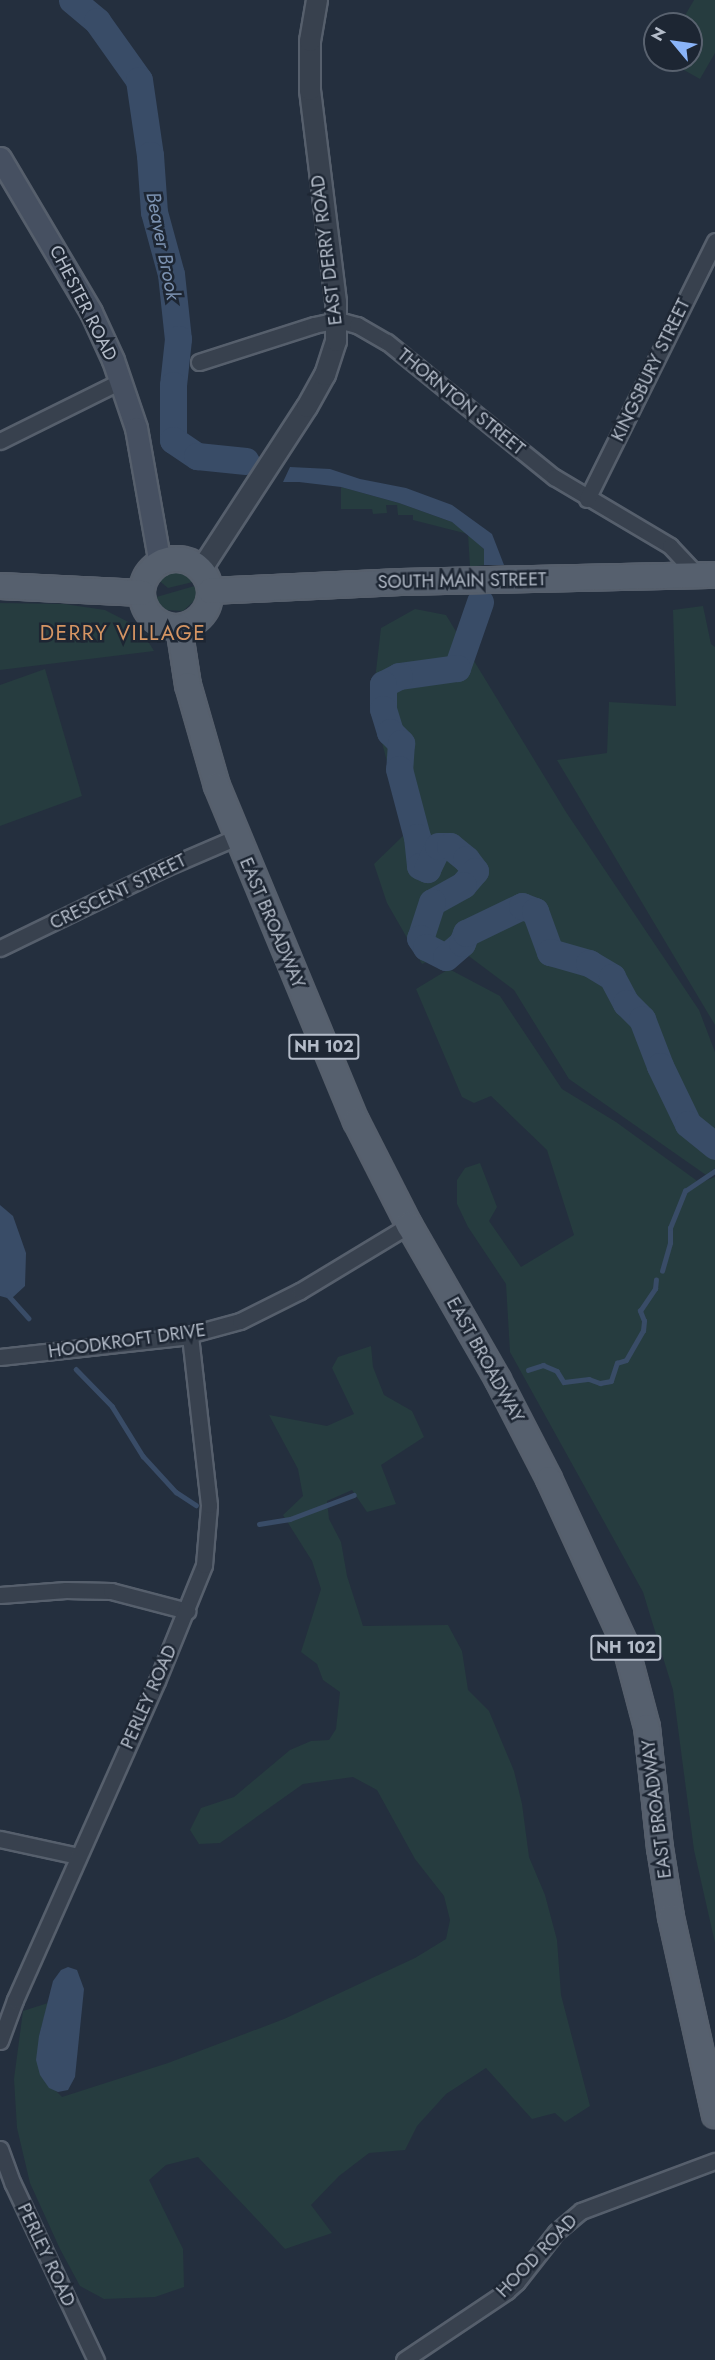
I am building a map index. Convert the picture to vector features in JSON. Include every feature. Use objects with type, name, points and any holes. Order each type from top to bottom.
[{"type":"main road","name":"CHESTER ROAD","points":[[0,158],[91,312],[121,381],[136,428],[160,564]]},
{"type":"main road","points":[[182,560],[205,580],[204,613],[190,624],[179,627],[164,625],[155,620],[144,603],[142,593],[148,575],[160,564],[182,560]]},
{"type":"main road","name":"SOUTH MAIN STREET","points":[[205,580],[458,582],[706,576]]},
{"type":"main road","points":[[0,586],[142,593]]},
{"type":"main road","name":"EAST BROADWAY","points":[[179,627],[191,696],[217,786],[352,1110],[408,1225],[498,1380],[544,1469],[577,1534],[625,1644],[647,1728],[660,1848],[671,1917],[715,2115]]},
{"type":"street","name":"EAST DERRY ROAD","points":[[205,580],[316,390],[331,357],[338,320],[310,90],[310,40],[317,0]]},
{"type":"street","name":"KINGSBURY STREET","points":[[588,499],[715,241]]},
{"type":"street","points":[[199,362],[314,325],[338,320]]},
{"type":"street","name":"THORNTON STREET","points":[[338,320],[357,325],[387,342],[554,477],[588,499],[657,537],[706,576]]},
{"type":"street","points":[[0,441],[121,381]]},
{"type":"street","name":"CRESCENT STREET","points":[[0,948],[165,868],[237,837]]},
{"type":"street","name":"HOODKROFT DRIVE","points":[[0,1357],[190,1335],[259,1312],[300,1291],[408,1225]]},
{"type":"street","name":"PERLEY ROAD","points":[[0,2040],[15,2000],[187,1611],[204,1565],[209,1517],[190,1335]]},
{"type":"street","points":[[0,1595],[56,1591],[111,1591],[187,1611]]},
{"type":"street","points":[[0,1839],[78,1856]]},
{"type":"street","name":"PERLEY ROAD","points":[[0,2149],[13,2184],[96,2360]]},
{"type":"street","name":"HOOD ROAD","points":[[404,2360],[507,2290],[527,2270],[556,2232],[581,2211],[715,2161]]},
{"type":"green space","points":[[694,0],[715,0],[715,53],[700,79],[687,72],[703,72],[703,12],[687,12]]},
{"type":"green space","points":[[341,487],[399,503],[452,522],[468,534],[413,520],[413,515],[398,515],[397,505],[386,505],[387,513],[373,514],[372,509],[341,509]]},
{"type":"green space","points":[[468,534],[484,549],[484,565],[470,567]]},
{"type":"green space","points":[[178,570],[190,574],[197,581],[168,588],[157,579],[166,572]]},
{"type":"green space","points":[[198,585],[195,600],[183,611],[166,610],[153,598]]},
{"type":"green space","points":[[0,603],[64,604],[105,610],[140,628],[154,651],[0,670]]},
{"type":"green space","points":[[703,606],[711,644],[715,647],[715,1025],[557,760],[607,753],[609,702],[676,706],[673,610]]},
{"type":"green space","points":[[415,609],[446,615],[566,812],[699,1010],[715,1052],[715,1168],[706,1175],[569,1079],[514,990],[458,948],[422,964],[387,903],[374,864],[406,833],[372,705],[381,628]]},
{"type":"green space","points":[[45,669],[82,796],[0,826],[0,685]]},
{"type":"green space","points":[[449,969],[500,996],[562,1089],[616,1122],[700,1183],[715,1177],[715,1943],[694,1850],[673,1690],[643,1592],[510,1352],[506,1284],[468,1227],[457,1204],[457,1180],[465,1168],[480,1163],[497,1207],[489,1221],[521,1267],[574,1235],[547,1150],[491,1096],[474,1103],[462,1097],[416,989]]},
{"type":"green space","points":[[371,1346],[373,1367],[384,1395],[412,1411],[424,1437],[381,1465],[396,1504],[367,1512],[352,1490],[327,1501],[329,1519],[341,1542],[347,1576],[363,1626],[448,1625],[462,1651],[468,1690],[489,1711],[514,1771],[522,1804],[529,1857],[545,1895],[557,1940],[561,1995],[590,2106],[565,2122],[555,2113],[532,2119],[486,2068],[446,2094],[417,2126],[405,2150],[369,2153],[339,2176],[311,2205],[332,2233],[285,2249],[198,2157],[166,2165],[149,2180],[183,2249],[184,2287],[155,2297],[104,2299],[80,2286],[60,2249],[30,2183],[17,2128],[14,2079],[23,2011],[48,2003],[39,2036],[40,2075],[62,2097],[168,2063],[284,2019],[415,1958],[446,1939],[450,1920],[444,1896],[415,1859],[377,1790],[353,1777],[303,1784],[220,1843],[199,1844],[190,1830],[201,1808],[234,1797],[290,1750],[311,1741],[329,1740],[336,1729],[340,1692],[323,1680],[317,1664],[301,1652],[321,1589],[312,1561],[283,1515],[303,1496],[298,1469],[269,1415],[327,1426],[354,1414],[332,1368],[338,1357]]},
{"type":"water","points":[[290,467],[330,469],[360,479],[406,488],[452,505],[492,534],[504,565],[484,565],[484,549],[452,522],[399,503],[341,487],[283,482]]},
{"type":"water","points":[[0,1205],[13,1216],[26,1253],[25,1286],[11,1299],[0,1296]]},
{"type":"water","points":[[68,1967],[77,1970],[84,1989],[75,2077],[68,2090],[58,2092],[49,2088],[40,2075],[36,2060],[39,2036],[53,1981],[61,1970]]},
{"type":"waterway","name":"Beaver Brook","points":[[72,0],[97,21],[139,80],[150,155],[154,212],[171,274],[178,339],[173,385],[173,440],[197,456],[246,461]]},
{"type":"waterway","name":"Beaver Brook","points":[[480,602],[457,668],[399,676],[383,684],[383,709],[390,732],[401,743],[399,769],[417,837],[420,866],[427,869],[438,846],[450,846],[466,859],[475,871],[463,885],[432,902],[420,938],[426,947],[446,957],[462,943],[466,933],[522,906],[535,911],[550,952],[589,963],[612,977],[626,1003],[642,1019],[660,1066],[688,1124],[715,1146]]},
{"type":"waterway","points":[[662,1271],[670,1243],[670,1228],[685,1191],[715,1171]]},
{"type":"waterway","points":[[528,1370],[543,1365],[557,1371],[564,1382],[589,1379],[600,1383],[611,1381],[617,1363],[626,1360],[643,1331],[644,1321],[640,1311],[655,1289],[656,1280]]},
{"type":"waterway","points":[[8,1295],[29,1318]]},
{"type":"waterway","points":[[76,1369],[112,1406],[143,1456],[176,1492],[196,1505]]},
{"type":"waterway","points":[[259,1524],[290,1519],[354,1495]]},
{"type":"district","name":"DERRY VILLAGE","points":[[123,633]]}]
